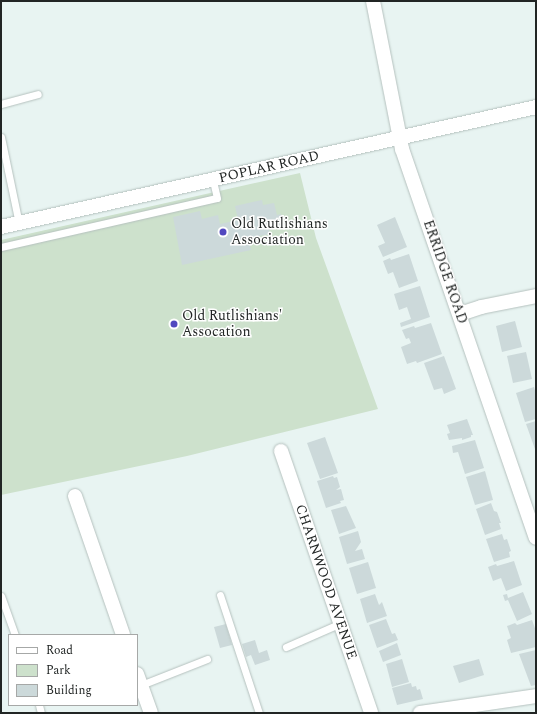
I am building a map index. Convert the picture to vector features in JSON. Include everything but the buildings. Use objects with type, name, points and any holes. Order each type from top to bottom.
[{"type":"street","name":"ERRIDGE ROAD","points":[[373,1],[400,138],[414,184],[536,538]]},
{"type":"street","name":"POPLAR ROAD","points":[[1,227],[536,107]]},
{"type":"street","points":[[460,314],[481,306],[536,296]]},
{"type":"street","name":"CHARNWOOD AVENUE","points":[[281,451],[371,713]]},
{"type":"street","points":[[75,496],[123,634]]},
{"type":"street","points":[[139,679],[151,713]]},
{"type":"street","points":[[420,713],[536,696]]},
{"type":"lane","points":[[1,104],[38,94]]},
{"type":"lane","points":[[1,138],[19,224]]},
{"type":"lane","points":[[1,247],[217,198],[213,180]]},
{"type":"lane","points":[[220,595],[259,713]]},
{"type":"lane","points":[[1,596],[14,634]]},
{"type":"lane","points":[[286,647],[341,623]]},
{"type":"lane","points":[[139,679],[207,659]]},
{"type":"green space","name":"Old Rutlishians' Assocation","points":[[300,173],[316,238],[378,409],[187,456],[1,495],[1,240]]},
{"type":"place","name":"Old Rutlishians Association","points":[[223,232]]},
{"type":"place","name":"Old Rutlishians' Assocation","points":[[174,324]]}]
